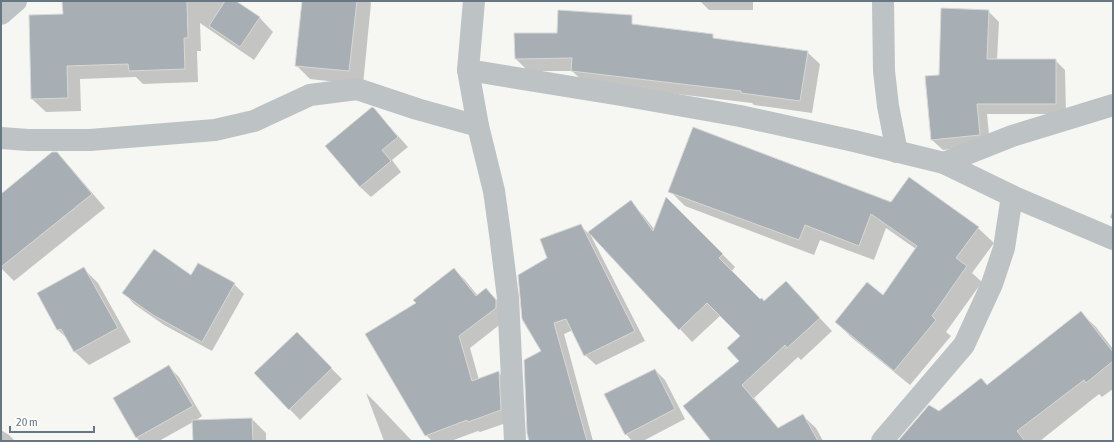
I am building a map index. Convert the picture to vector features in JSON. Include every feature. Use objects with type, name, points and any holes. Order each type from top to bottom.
[{"type":"street","points":[[1,14],[16,1]]},
{"type":"street","points":[[474,1],[468,70],[478,126],[494,191],[508,298],[515,441]]},
{"type":"street","points":[[883,1],[884,71],[888,106],[897,152]]},
{"type":"street","points":[[468,70],[740,116],[944,163],[1012,196],[1113,239]]},
{"type":"street","points":[[1,138],[28,140],[90,140],[215,130],[254,121],[310,95],[357,89],[417,109],[478,126]]},
{"type":"street","points":[[944,163],[1012,136],[1113,105]]},
{"type":"street","points":[[882,441],[964,345],[992,284],[1004,248],[1012,196]]},
{"type":"building","points":[[62,1],[187,1],[188,38],[184,38],[185,69],[129,71],[128,64],[67,66],[68,98],[31,99],[29,15],[63,14]]},
{"type":"building","points":[[225,1],[236,1],[260,17],[240,47],[209,26]]},
{"type":"building","points":[[302,1],[357,1],[349,71],[295,66]]},
{"type":"building","points":[[941,8],[989,10],[987,59],[1056,59],[1056,104],[977,104],[980,135],[931,140],[925,76],[939,75]]},
{"type":"building","points":[[558,10],[632,15],[632,24],[713,34],[713,38],[808,51],[800,101],[741,93],[741,91],[571,71],[572,58],[515,59],[514,33],[557,33]]},
{"type":"building","points":[[372,107],[398,137],[382,150],[391,161],[360,187],[325,146]]},
{"type":"building","points":[[693,127],[891,202],[909,177],[979,227],[956,258],[967,266],[932,316],[936,320],[894,371],[835,322],[867,282],[883,295],[917,246],[871,214],[859,246],[805,225],[799,240],[668,192]]},
{"type":"building","points":[[52,152],[57,152],[92,194],[1,267],[1,194]]},
{"type":"building","points":[[666,197],[723,254],[719,258],[760,299],[762,298],[764,301],[786,281],[820,318],[787,348],[785,345],[742,385],[778,428],[803,414],[818,441],[711,441],[683,406],[739,361],[727,348],[740,336],[707,303],[679,330],[588,232],[631,200],[653,231]]},
{"type":"building","points":[[581,224],[635,331],[584,356],[566,319],[554,323],[587,441],[529,441],[527,433],[524,360],[541,351],[522,319],[518,275],[547,258],[540,239]]},
{"type":"building","points":[[154,249],[191,275],[198,263],[235,283],[202,342],[153,315],[122,293]]},
{"type":"building","points":[[84,267],[118,328],[74,352],[61,329],[57,330],[37,293]]},
{"type":"building","points":[[454,268],[476,296],[486,288],[496,300],[496,308],[459,336],[472,381],[499,371],[501,410],[468,422],[467,420],[425,436],[365,334],[416,303],[413,300]]},
{"type":"building","points":[[1081,311],[1113,352],[1113,361],[1086,383],[1084,380],[1017,431],[1025,441],[898,441],[929,405],[939,411],[981,378],[987,385]]},
{"type":"building","points":[[297,332],[332,368],[289,410],[254,373]]},
{"type":"building","points":[[169,365],[193,406],[136,438],[113,398]]},
{"type":"building","points":[[655,369],[675,409],[625,435],[604,394]]},
{"type":"building","points":[[252,418],[253,441],[193,441],[192,420]]}]
